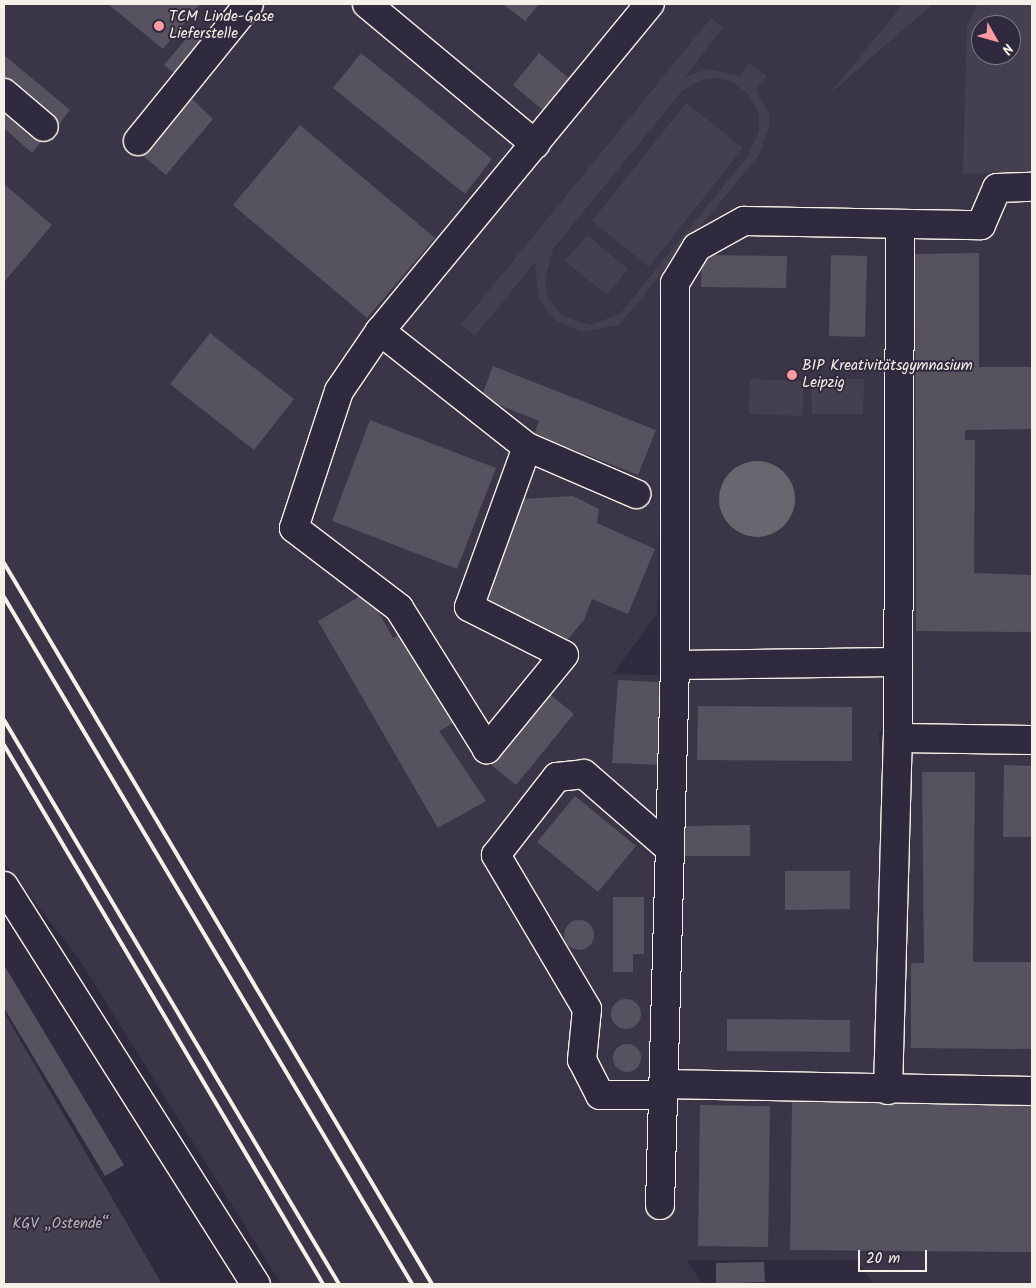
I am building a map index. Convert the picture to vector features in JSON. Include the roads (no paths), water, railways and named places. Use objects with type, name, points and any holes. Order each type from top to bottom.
[{"type":"street","points":[[138,141],[249,4]]},
{"type":"street","points":[[367,4],[535,144]]},
{"type":"street","points":[[527,447],[469,607],[564,654],[487,749],[399,608],[294,528],[339,391],[380,331],[650,4]]},
{"type":"street","points":[[4,93],[44,127]]},
{"type":"street","points":[[660,1205],[674,665],[675,283],[684,264],[697,247],[744,221],[981,225],[997,188],[1032,187]]},
{"type":"street","points":[[888,1090],[898,738],[900,225]]},
{"type":"street","points":[[380,331],[527,447],[636,494]]},
{"type":"street","points":[[674,665],[898,662]]},
{"type":"street","points":[[898,738],[1032,740]]},
{"type":"street","points":[[669,848],[584,774],[557,777],[496,855],[587,1009],[582,1060],[600,1095],[663,1089],[1032,1091]]},
{"type":"street","points":[[4,886],[256,1284]]},
{"type":"railway","points":[[4,563],[432,1284]]},
{"type":"railway","points":[[4,597],[412,1284]]},
{"type":"railway","points":[[4,720],[339,1284]]},
{"type":"railway","points":[[4,745],[323,1284]]},
{"type":"place","name":"TCM Linde-Gase Lieferstelle","points":[[159,26]]},
{"type":"place","name":"BIP Kreativitätsgymnasium Leipzig","points":[[792,375]]},
{"type":"park label","name":"KGV „Ostende“","points":[[61,1225]]}]
